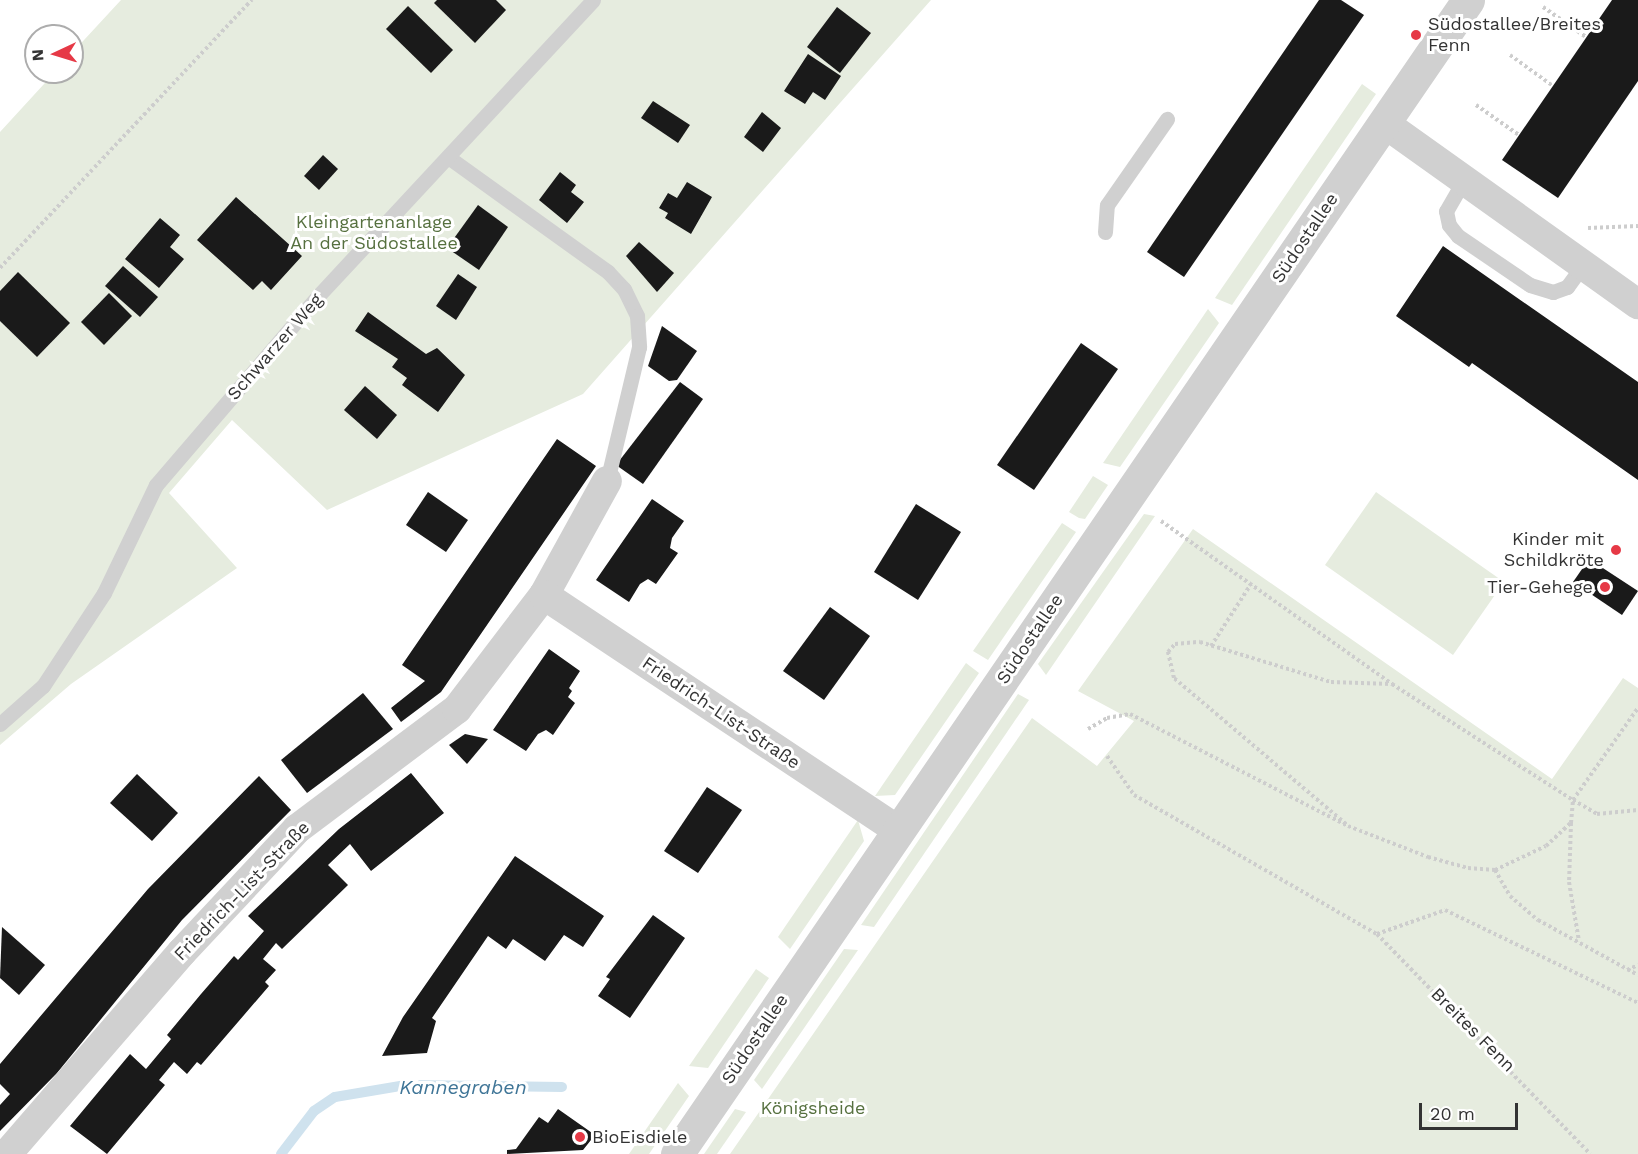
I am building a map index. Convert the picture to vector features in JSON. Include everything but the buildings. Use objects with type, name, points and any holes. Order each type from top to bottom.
[{"type":"street","name":"Südostallee","points":[[677,1154],[1468,0]]},
{"type":"street","points":[[1384,123],[1638,304]]},
{"type":"street","name":"Friedrich-List-Straße","points":[[7,1154],[182,952],[297,829],[458,709],[544,595],[608,481]]},
{"type":"street","name":"Friedrich-List-Straße","points":[[544,595],[898,831]]},
{"type":"lane","name":"Schwarzer Weg","points":[[0,724],[43,686],[62,658],[104,593],[156,485],[318,296],[593,0]]},
{"type":"lane","points":[[1105,232],[1107,205],[1167,119]]},
{"type":"lane","name":"Friedrich-List-Straße","points":[[448,157],[608,272],[624,289],[637,316],[639,347],[608,481]]},
{"type":"lane","points":[[1464,180],[1446,211],[1449,225],[1458,236],[1530,285],[1553,292],[1567,287],[1583,266]]},
{"type":"path","points":[[0,268],[252,0]]},
{"type":"path","points":[[1543,7],[1586,37]]},
{"type":"path","points":[[1510,55],[1553,86]]},
{"type":"path","points":[[1476,105],[1519,135]]},
{"type":"path","points":[[1161,521],[1392,684],[1573,800],[1597,814],[1638,810]]},
{"type":"path","points":[[1211,646],[1251,584]]},
{"type":"path","points":[[1348,826],[1174,678],[1168,652],[1175,644],[1211,646],[1331,682],[1392,684]]},
{"type":"path","points":[[1579,941],[1569,882],[1573,800],[1638,708]]},
{"type":"path","points":[[1088,729],[1107,718],[1130,714],[1348,826],[1428,857],[1468,868],[1495,870],[1546,846],[1571,823]]},
{"type":"path","name":"Breites Fenn","points":[[1107,756],[1134,795],[1377,934],[1590,1154]]},
{"type":"path","points":[[1495,870],[1510,896],[1538,920],[1638,975]]},
{"type":"path","points":[[1377,934],[1445,910],[1638,1003]]},
{"type":"path","points":[[1627,970],[1638,964]]},
{"type":"green space","name":"Kleingartenanlage An der Südostallee","points":[[121,0],[931,0],[583,394],[327,510],[232,420],[169,493],[237,568],[71,684],[0,745],[0,132],[44,84],[84,84],[84,40]]},
{"type":"green space","points":[[1362,84],[1376,94],[1232,305],[1215,298]]},
{"type":"green space","points":[[1208,309],[1219,323],[1120,467],[1103,463]]},
{"type":"green space","points":[[1093,476],[1108,485],[1085,519],[1079,518],[1069,512]]},
{"type":"green space","points":[[1376,492],[1504,582],[1453,655],[1325,565]]},
{"type":"green space","points":[[1144,514],[1155,516],[1046,675],[1038,664]]},
{"type":"green space","points":[[1062,523],[1076,532],[988,660],[973,651]]},
{"type":"green space","name":"Königsheide","points":[[1193,529],[1552,779],[1623,678],[1638,688],[1638,1154],[730,1154],[1032,718],[1097,766],[1134,721],[1078,691]]},
{"type":"green space","points":[[966,663],[979,673],[895,795],[875,796]]},
{"type":"green space","points":[[1018,694],[1029,700],[874,927],[861,925]]},
{"type":"green space","points":[[858,820],[864,841],[790,949],[778,937]]},
{"type":"green space","points":[[844,949],[858,950],[762,1089],[754,1080]]},
{"type":"green space","points":[[756,969],[769,978],[708,1068],[689,1066]]},
{"type":"green space","points":[[678,1083],[689,1096],[649,1154],[629,1154]]},
{"type":"green space","points":[[735,1109],[746,1112],[717,1154],[704,1154]]},
{"type":"waterway","name":"Kannegraben","points":[[281,1154],[314,1111],[335,1097],[406,1085],[562,1087]]},
{"type":"place","name":"Südostallee/Breites Fenn","points":[[1416,35]]},
{"type":"place","name":"Kinder mit Schildkröte","points":[[1616,550]]},
{"type":"place","name":"Tier-Gehege","points":[[1605,587]]},
{"type":"place","name":"BioEisdiele","points":[[580,1137]]}]
